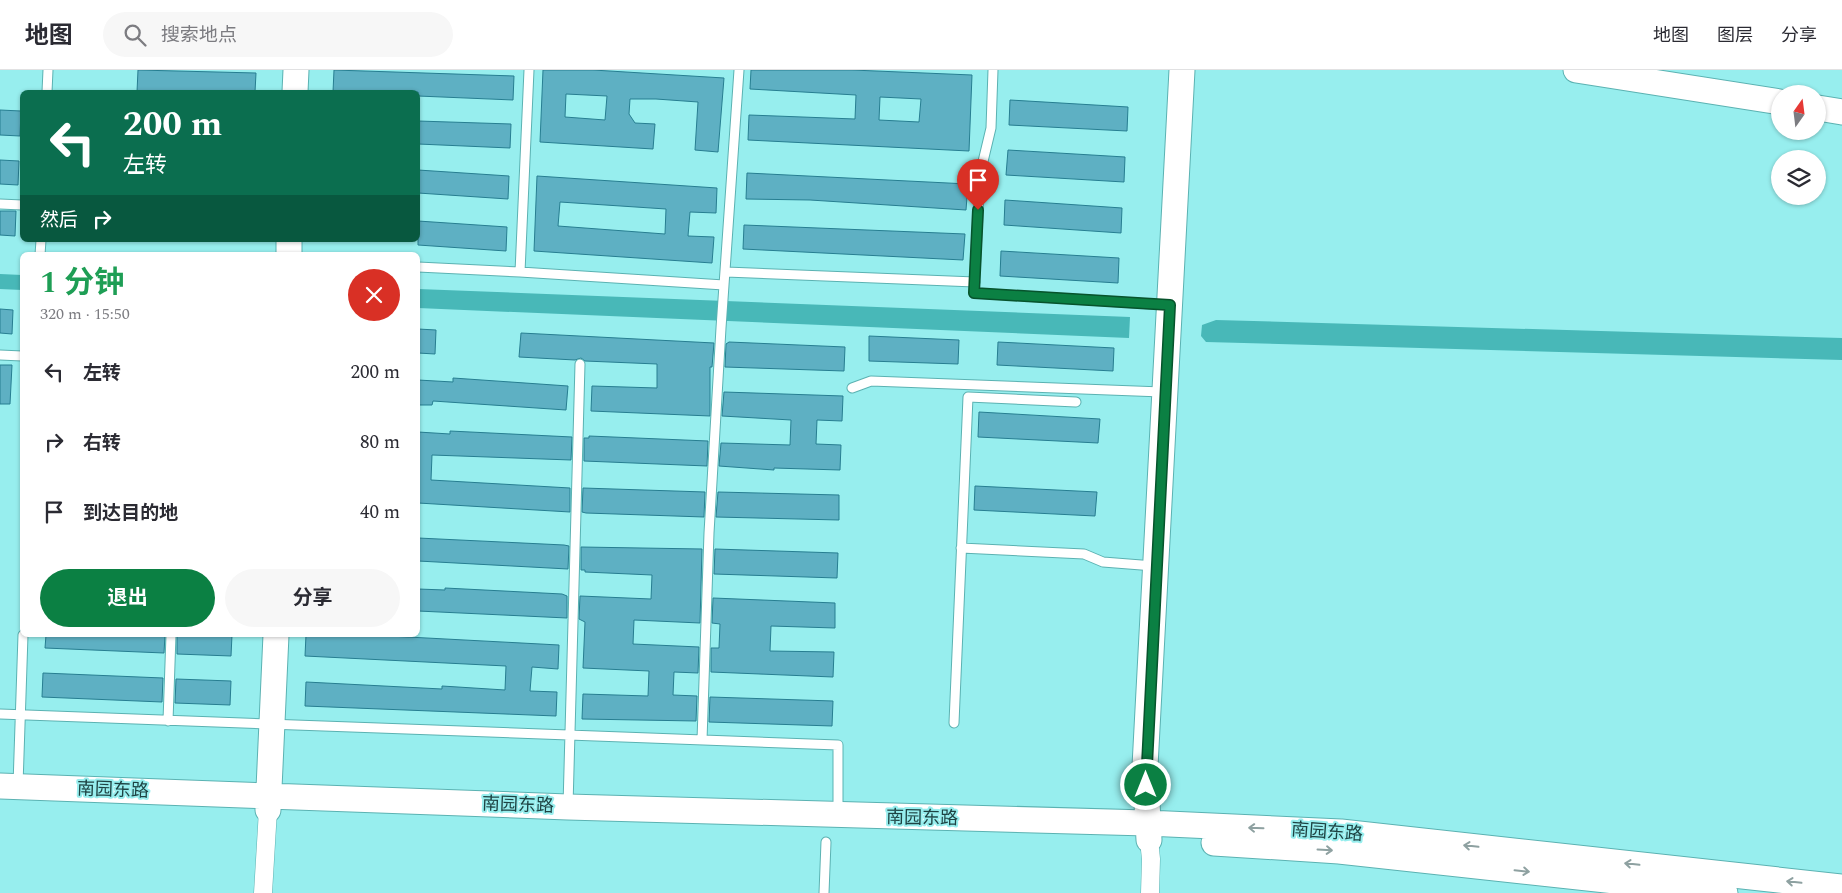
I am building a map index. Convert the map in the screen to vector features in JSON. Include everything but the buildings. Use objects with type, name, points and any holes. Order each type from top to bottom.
[{"type":"main road","points":[[295,90],[296,70]]},
{"type":"main road","points":[[1148,832],[1146,766],[1182,70]]},
{"type":"main road","points":[[1576,70],[1771,101]]},
{"type":"main road","points":[[1826,109],[1842,112]]},
{"type":"main road","points":[[269,802],[274,725],[276,637]]},
{"type":"main road","name":"南园东路","points":[[6,791],[269,802],[1148,832],[1341,832],[1842,887]]},
{"type":"main road","name":"南园东路","points":[[269,802],[568,807],[838,815],[1148,832],[1339,850],[1724,893]]},
{"type":"street","points":[[263,893],[269,802]]},
{"type":"street","points":[[1148,832],[1151,860],[1150,893]]},
{"type":"lane","points":[[47,90],[48,70]]},
{"type":"lane","points":[[520,272],[530,70]]},
{"type":"lane","points":[[702,740],[709,533],[720,328],[726,272],[739,70]]},
{"type":"lane","points":[[993,70],[991,128],[980,174],[974,293],[1170,305]]},
{"type":"lane","points":[[0,204],[20,205]]},
{"type":"lane","points":[[420,267],[724,285]]},
{"type":"lane","points":[[726,272],[975,282]]},
{"type":"lane","points":[[0,355],[20,356]]},
{"type":"lane","points":[[568,807],[580,364]]},
{"type":"lane","points":[[852,388],[871,381],[1165,392]]},
{"type":"lane","points":[[954,723],[968,397],[1076,402]]},
{"type":"lane","points":[[961,548],[1084,554],[1103,562],[1156,566]]},
{"type":"lane","points":[[6,791],[20,714],[24,637]]},
{"type":"lane","points":[[168,721],[171,637]]},
{"type":"lane","points":[[0,714],[838,745],[838,815]]},
{"type":"lane","points":[[824,893],[826,842]]},
{"type":"water","points":[[0,274],[20,275],[20,290],[0,289]]},
{"type":"water","points":[[420,289],[1130,317],[1129,338],[420,308]]},
{"type":"water","points":[[1216,320],[1842,338],[1842,360],[1206,342],[1201,336],[1202,325]]},
{"type":"route","points":[[978,210],[974,293],[1170,305],[1146,785]]}]
